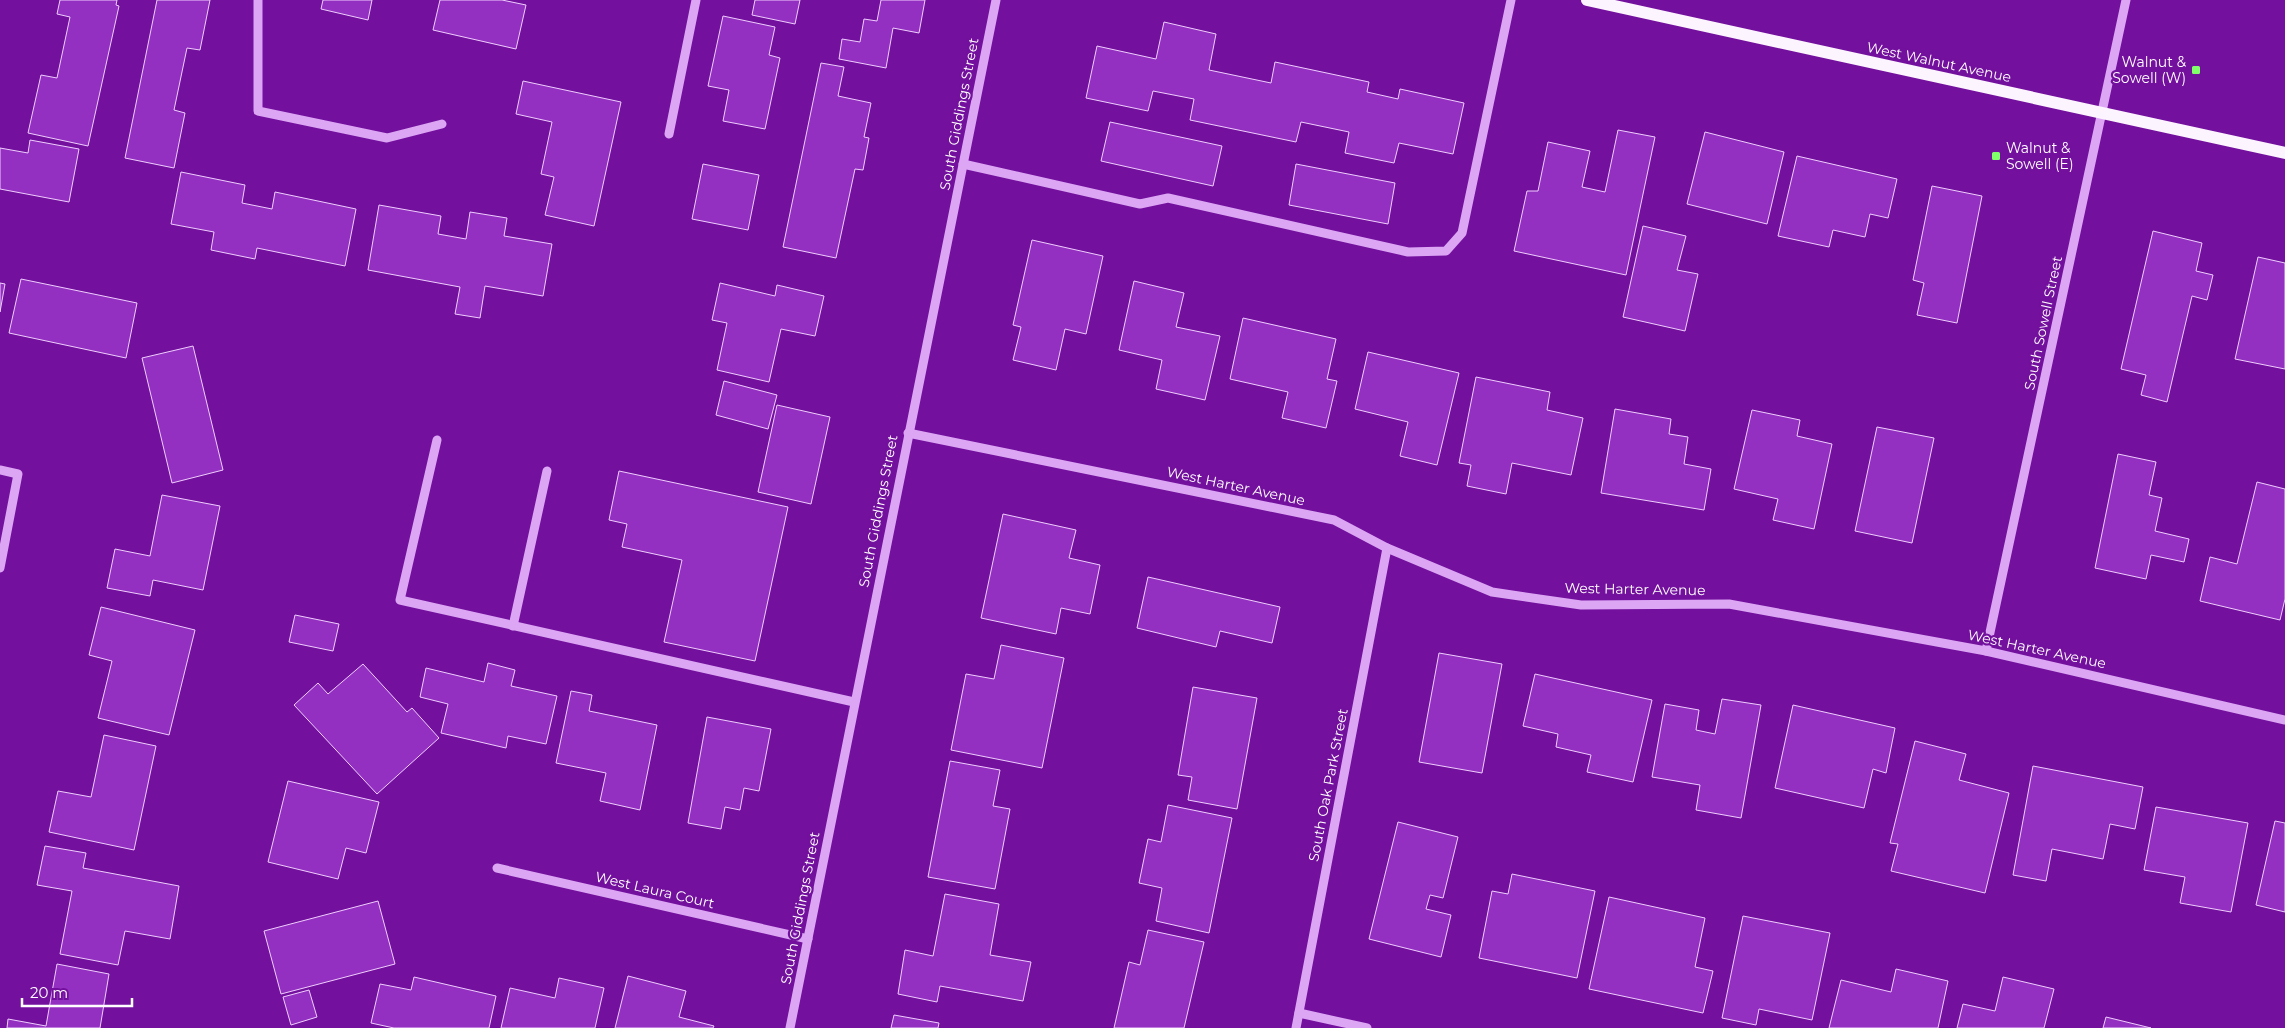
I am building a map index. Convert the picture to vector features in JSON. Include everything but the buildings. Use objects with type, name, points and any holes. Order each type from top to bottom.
[{"type":"main road","name":"West Walnut Avenue","points":[[1587,0],[2285,154]]},
{"type":"street","points":[[258,0],[258,111],[387,138],[442,124]]},
{"type":"street","points":[[669,134],[696,0]]},
{"type":"street","name":"South Giddings Street","points":[[790,1028],[996,0]]},
{"type":"street","points":[[963,164],[1140,204],[1168,198],[1408,252],[1446,251],[1462,233],[1511,0]]},
{"type":"street","name":"South Sowell Street","points":[[1986,651],[2126,0]]},
{"type":"street","name":"West Harter Avenue","points":[[908,433],[1334,520],[1387,548],[1492,592],[1581,605],[1728,604],[1986,651],[2285,720]]},
{"type":"street","points":[[437,440],[400,600],[854,702]]},
{"type":"street","points":[[0,470],[18,474],[0,568]]},
{"type":"street","points":[[513,626],[546,471]]},
{"type":"street","name":"South Oak Park Street","points":[[1296,1028],[1387,548]]},
{"type":"street","name":"West Laura Court","points":[[497,868],[808,938]]},
{"type":"street","points":[[1299,1013],[1367,1028]]},
{"type":"place","name":"Walnut & Sowell (W)","points":[[2196,70]]},
{"type":"place","name":"Walnut & Sowell (E)","points":[[1996,156]]}]
